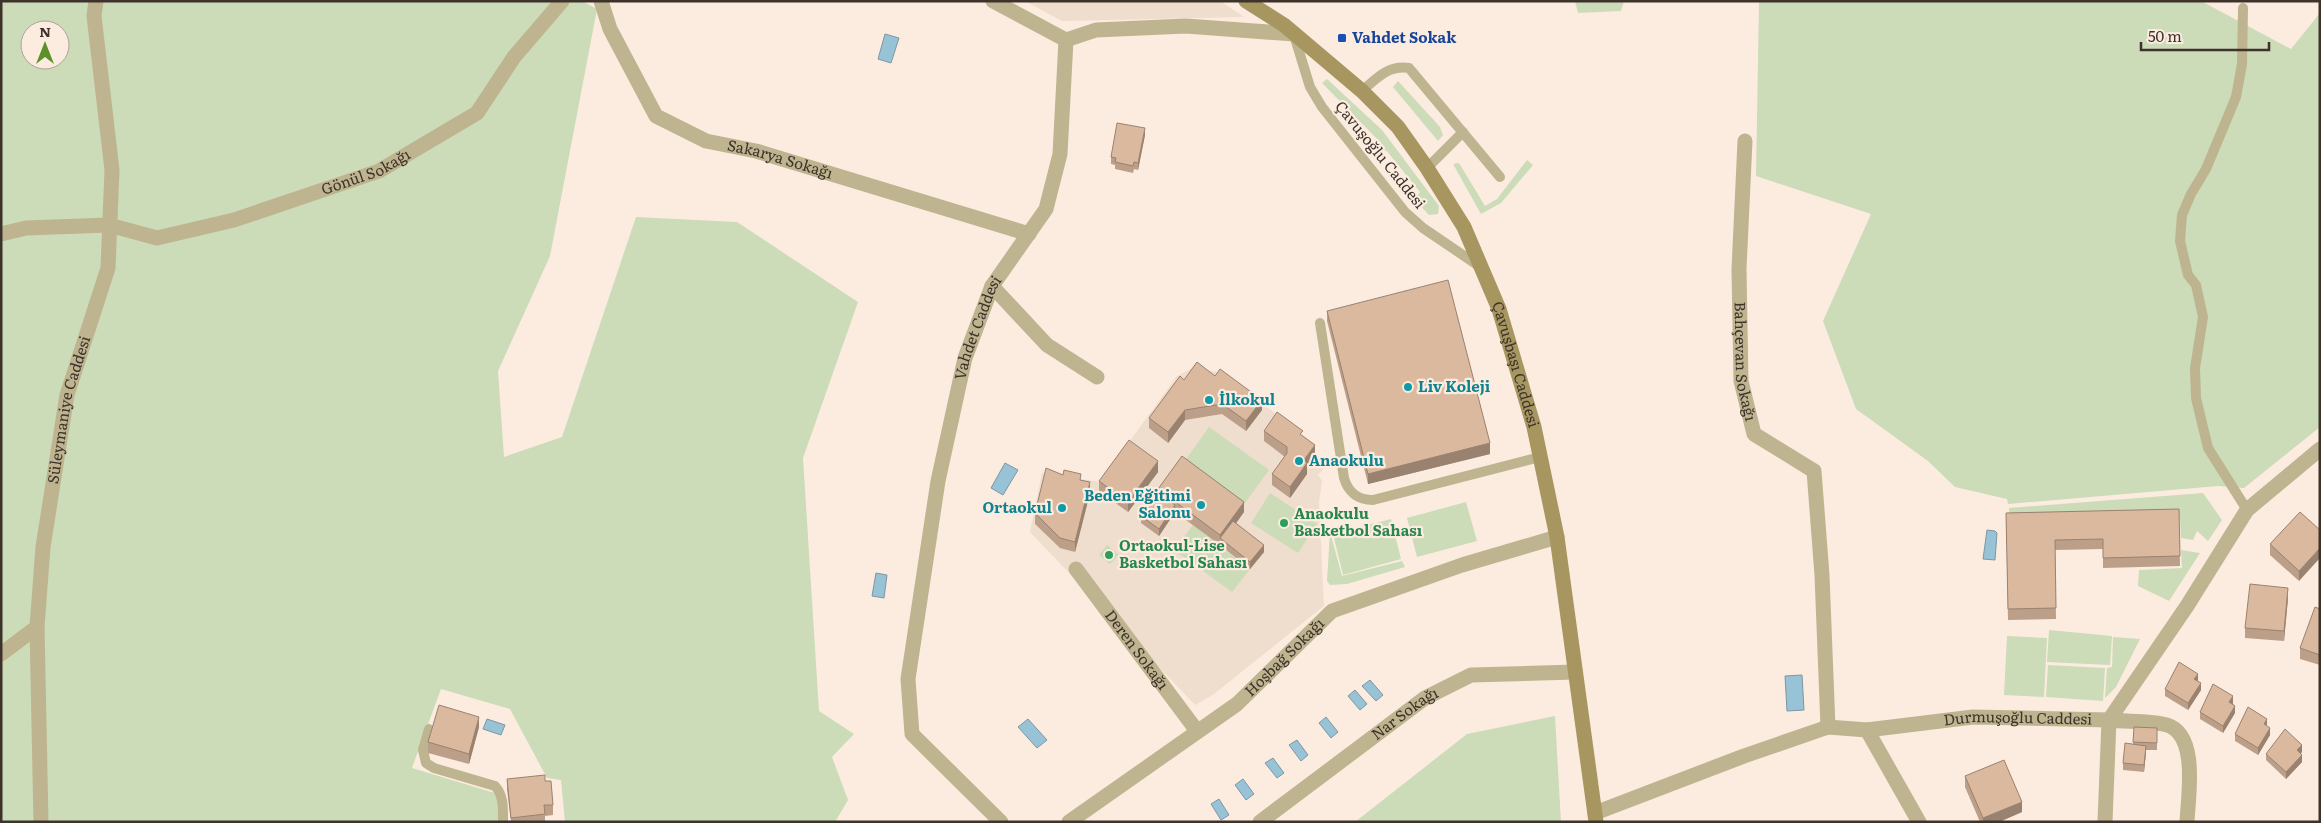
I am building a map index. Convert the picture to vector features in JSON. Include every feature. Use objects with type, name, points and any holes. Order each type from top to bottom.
[{"type":"main road","name":"Çavuşbaşı Caddesi","points":[[1246,1],[1294,34],[1362,91],[1398,127],[1427,168],[1464,228],[1499,310],[1534,427],[1557,537],[1596,817]]},
{"type":"street","name":"Süleymaniye Caddesi","points":[[41,822],[37,627],[43,547],[67,395],[108,268],[112,170],[94,16],[96,1]]},
{"type":"street","name":"Gönül Sokağı","points":[[1,234],[26,228],[109,225],[157,238],[234,220],[379,171],[477,113],[514,57],[562,1]]},
{"type":"street","name":"Sakarya Sokağı","points":[[601,1],[610,28],[656,116],[706,141],[756,151],[1029,234]]},
{"type":"street","points":[[993,1],[1066,40],[1096,30],[1186,26],[1294,34]]},
{"type":"street","name":"Vahdet Caddesi","points":[[1001,822],[912,734],[908,679],[938,481],[965,358],[992,286],[1046,209],[1060,154],[1066,40]]},
{"type":"street","name":"Bahçevan Sokağı","points":[[1745,141],[1740,269],[1741,381],[1754,434],[1814,471],[1822,575],[1828,727]]},
{"type":"street","points":[[992,286],[1047,345],[1097,377]]},
{"type":"street","name":"Durmuşoğlu Caddesi","points":[[1596,817],[1744,756],[1828,727],[1867,730],[1973,717],[2109,720],[2186,606],[2247,510],[2320,449]]},
{"type":"street","name":"Hoşbağ Sokağı","points":[[1068,822],[1236,704],[1332,611],[1462,565],[1557,537]]},
{"type":"street","name":"Deren Sokağı","points":[[1076,569],[1197,731]]},
{"type":"street","points":[[1,654],[37,627]]},
{"type":"street","name":"Nar Sokağı","points":[[1260,822],[1426,698],[1471,675],[1575,672]]},
{"type":"street","points":[[2105,822],[2109,720],[2167,725],[2178,731],[2184,742],[2189,766],[2186,822]]},
{"type":"street","points":[[1867,730],[1919,822]]},
{"type":"lane","points":[[2243,8],[2242,64],[2236,97],[2206,170],[2191,194],[2182,215],[2180,241],[2188,275],[2196,285],[2202,310],[2202,329],[2198,340],[2194,377],[2196,398],[2208,448],[2247,510]]},
{"type":"lane","name":"Çavuşoğlu Caddesi","points":[[1294,34],[1310,87],[1322,108],[1399,205],[1423,228],[1480,266]]},
{"type":"lane","points":[[1362,91],[1388,69],[1399,66],[1408,68],[1500,177]]},
{"type":"lane","points":[[1427,168],[1462,132]]},
{"type":"lane","points":[[1320,323],[1344,478],[1346,485],[1355,496],[1373,500],[1540,457]]},
{"type":"lane","points":[[429,729],[423,750],[426,763],[434,768],[494,786],[500,792],[503,804],[503,822]]},
{"type":"shaded area","points":[[1025,1],[1220,1],[1244,17],[1062,21]]},
{"type":"shaded area","points":[[1194,367],[1217,372],[1238,385],[1284,420],[1327,465],[1318,475],[1322,481],[1319,502],[1324,606],[1214,694],[1195,705],[1030,532],[1042,473],[1100,482],[1177,376]]},
{"type":"green space","points":[[1,1],[582,1],[597,9],[550,256],[498,371],[504,457],[562,437],[636,217],[737,222],[858,302],[803,458],[819,711],[854,734],[832,757],[848,800],[835,822],[565,822],[561,780],[547,778],[510,709],[441,689],[412,768],[498,794],[498,822],[1,822]]},
{"type":"green space","points":[[1575,1],[1624,1],[1621,11],[1578,13]]},
{"type":"green space","points":[[1759,1],[2201,1],[2291,49],[2320,13],[2320,427],[2244,488],[2218,486],[2008,504],[2007,499],[1955,487],[1928,461],[1856,409],[1823,321],[1871,214],[1756,176]]},
{"type":"green space","points":[[1327,79],[1382,130],[1439,206],[1438,214],[1429,215],[1414,199],[1420,192],[1386,150],[1376,154],[1374,151],[1381,143],[1322,83]]},
{"type":"green space","points":[[1398,81],[1440,127],[1443,135],[1438,141],[1393,87]]},
{"type":"green space","points":[[1527,160],[1533,165],[1501,203],[1481,214],[1453,164],[1459,163],[1485,206],[1497,199]]},
{"type":"green space","points":[[1209,427],[1269,470],[1242,507],[1182,465]]},
{"type":"green space","name":"Anaokulu Basketbol Sahası","points":[[1270,493],[1317,524],[1298,553],[1251,523]]},
{"type":"green space","points":[[2203,493],[2222,520],[2208,541],[2197,531],[2193,540],[2181,538],[2180,518],[2009,520],[2009,508]]},
{"type":"green space","points":[[1466,502],[1477,541],[1417,557],[1407,518]]},
{"type":"green space","points":[[1391,519],[1401,559],[1343,575],[1333,534]]},
{"type":"green space","points":[[1193,525],[1250,569],[1232,592],[1174,550]]},
{"type":"green space","points":[[1330,532],[1342,576],[1402,561],[1405,567],[1347,584],[1330,585],[1327,581]]},
{"type":"green space","name":"Ortaokul-Lise Basketbol Sahası","points":[[1107,545],[1119,555],[1110,564],[1099,555]]},
{"type":"green space","points":[[2181,550],[2200,553],[2169,601],[2138,586],[2139,570],[2182,568]]},
{"type":"green space","points":[[2049,630],[2112,636],[2110,665],[2047,662]]},
{"type":"green space","points":[[2007,636],[2047,638],[2044,697],[2004,695]]},
{"type":"green space","points":[[2113,637],[2140,639],[2116,687],[2105,698],[2107,668],[2112,667]]},
{"type":"green space","points":[[2048,665],[2105,668],[2103,701],[2046,697]]},
{"type":"green space","points":[[1555,716],[1561,822],[1355,822],[1467,734]]},
{"type":"water","points":[[885,34],[899,38],[891,63],[878,59]]},
{"type":"water","points":[[1005,463],[1018,470],[1003,495],[991,488]]},
{"type":"water","points":[[1987,530],[1997,533],[1995,560],[1983,559]]},
{"type":"water","points":[[876,573],[887,575],[884,598],[872,596]]},
{"type":"water","points":[[1802,675],[1804,710],[1787,711],[1785,676]]},
{"type":"water","points":[[1370,680],[1383,695],[1376,701],[1362,686]]},
{"type":"water","points":[[1355,690],[1367,704],[1360,710],[1348,696]]},
{"type":"water","points":[[1326,717],[1338,732],[1331,738],[1319,723]]},
{"type":"water","points":[[487,719],[505,725],[501,735],[483,729]]},
{"type":"water","points":[[1028,719],[1047,740],[1037,748],[1018,727]]},
{"type":"water","points":[[1297,740],[1308,755],[1301,761],[1289,745]]},
{"type":"water","points":[[1273,758],[1284,773],[1277,778],[1265,763]]},
{"type":"water","points":[[1243,779],[1254,794],[1246,800],[1235,785]]},
{"type":"water","points":[[1219,799],[1229,815],[1221,820],[1211,804]]},
{"type":"building","points":[[1117,123],[1145,128],[1138,163],[1134,162],[1133,166],[1115,162],[1116,158],[1111,157]]},
{"type":"building","name":"Liv Koleji","points":[[1448,280],[1490,443],[1368,474],[1327,311]]},
{"type":"building","name":"İlkokul","points":[[1197,362],[1215,376],[1220,369],[1262,400],[1246,421],[1222,404],[1185,410],[1168,432],[1149,418],[1180,376],[1184,380]]},
{"type":"building","name":"Anaokulu","points":[[1277,412],[1303,431],[1300,434],[1315,445],[1304,460],[1307,463],[1290,487],[1272,474],[1287,453],[1287,447],[1264,431]]},
{"type":"building","points":[[1129,440],[1158,461],[1128,502],[1099,481]]},
{"type":"building","name":"Beden Eğitimi Salonu","points":[[1182,456],[1244,502],[1220,535],[1158,489]]},
{"type":"building","name":"Ortaokul","points":[[1046,468],[1063,475],[1064,470],[1081,474],[1080,480],[1090,482],[1075,542],[1060,538],[1035,513]]},
{"type":"building","points":[[1158,492],[1175,505],[1159,529],[1141,516]]},
{"type":"building","points":[[2179,509],[2180,556],[2103,558],[2103,539],[2055,540],[2056,608],[2008,609],[2006,513]]},
{"type":"building","points":[[2300,512],[2320,530],[2320,548],[2299,571],[2270,544]]},
{"type":"building","points":[[1233,521],[1264,545],[1250,562],[1220,538]]},
{"type":"building","points":[[2250,584],[2288,588],[2284,631],[2245,628]]},
{"type":"building","points":[[2315,607],[2320,609],[2320,655],[2300,648]]},
{"type":"building","points":[[2179,662],[2198,674],[2194,679],[2201,683],[2188,703],[2165,689]]},
{"type":"building","points":[[2213,684],[2233,696],[2229,702],[2235,706],[2223,726],[2200,712]]},
{"type":"building","points":[[439,705],[479,717],[469,754],[428,742]]},
{"type":"building","points":[[2248,707],[2267,719],[2264,724],[2270,728],[2258,748],[2235,734]]},
{"type":"building","points":[[2134,727],[2157,728],[2157,743],[2133,742]]},
{"type":"building","points":[[2285,729],[2302,745],[2297,750],[2302,755],[2286,772],[2266,754]]},
{"type":"building","points":[[2125,743],[2146,746],[2144,765],[2123,763]]},
{"type":"building","points":[[2004,760],[2022,802],[1983,818],[1965,776]]},
{"type":"building","points":[[545,775],[545,781],[551,781],[553,805],[544,805],[545,814],[511,818],[507,779]]},
{"type":"place","name":"Vahdet Sokak","points":[[1342,38]]},
{"type":"place","name":"Liv Koleji","points":[[1408,387]]},
{"type":"place","name":"İlkokul","points":[[1209,400]]},
{"type":"place","name":"Anaokulu","points":[[1299,461]]},
{"type":"place","name":"Beden Eğitimi Salonu","points":[[1201,505]]},
{"type":"place","name":"Ortaokul","points":[[1062,508]]},
{"type":"place","name":"Anaokulu Basketbol Sahası","points":[[1284,523]]},
{"type":"place","name":"Ortaokul-Lise Basketbol Sahası","points":[[1109,555]]}]
